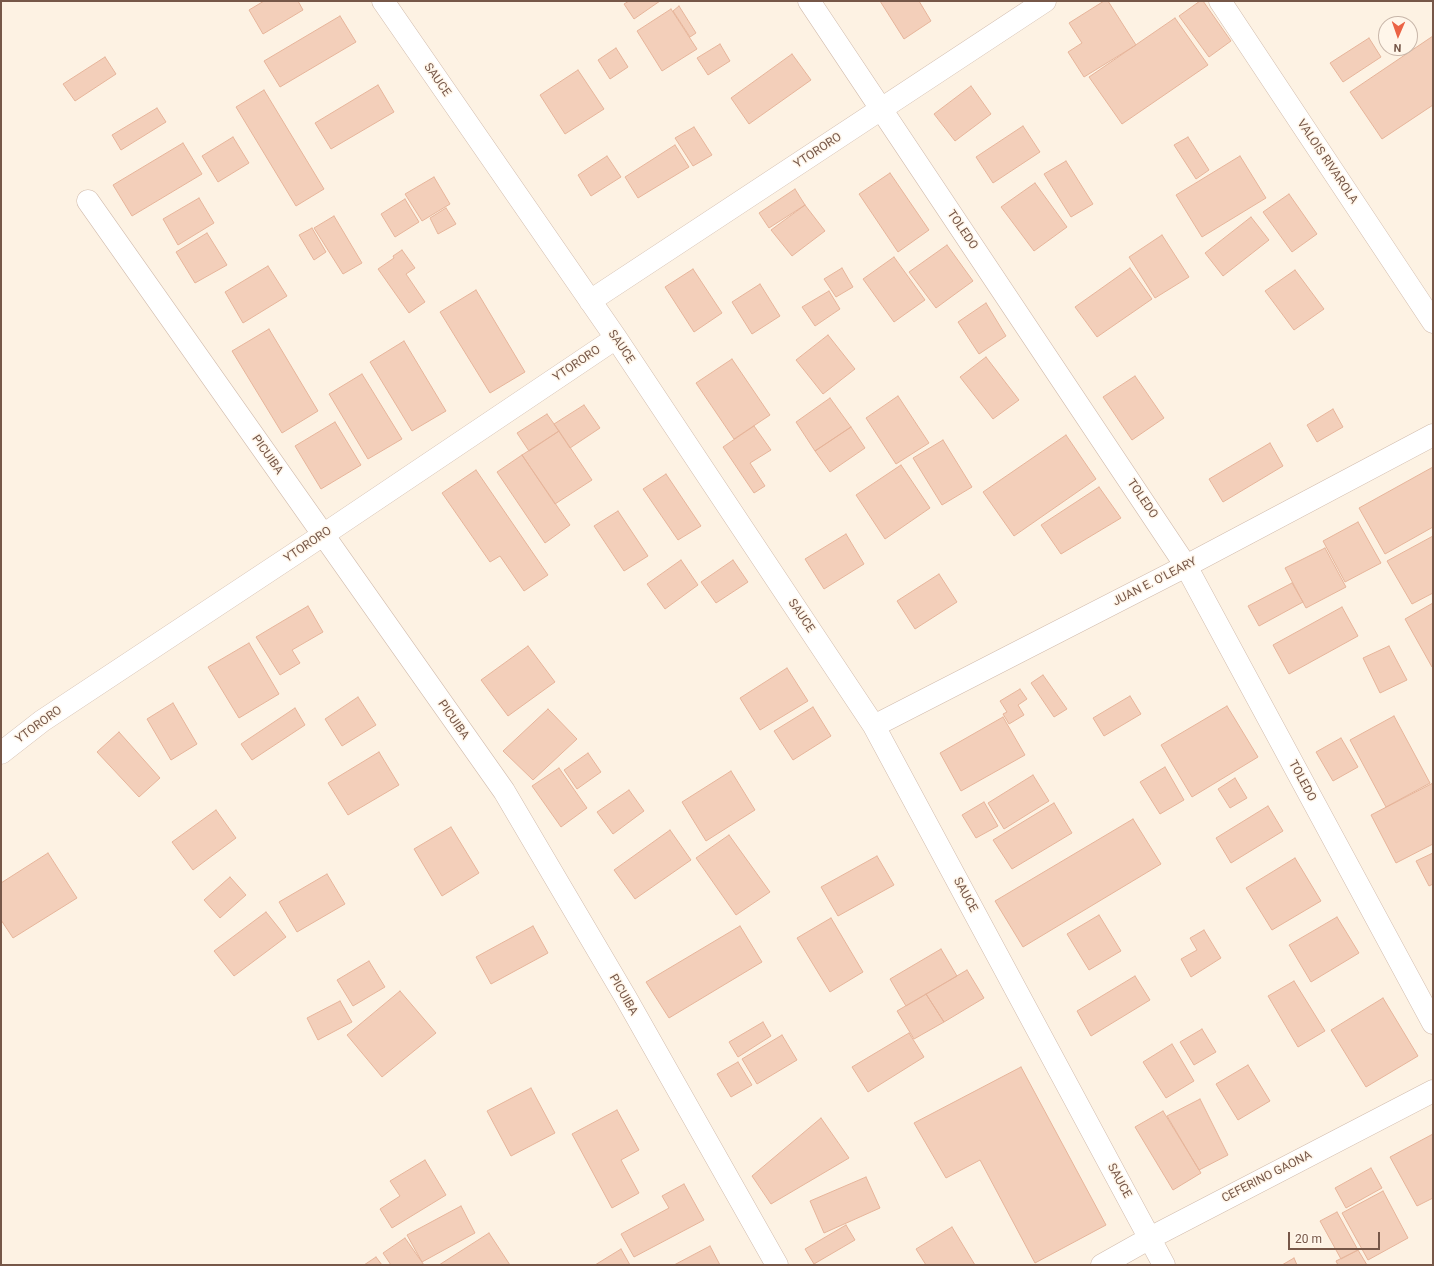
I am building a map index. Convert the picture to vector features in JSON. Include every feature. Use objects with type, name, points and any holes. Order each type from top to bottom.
[{"type":"street","name":"SAUCE","points":[[383,1],[616,338],[874,726],[1164,1265]]},
{"type":"street","name":"TOLEDO","points":[[809,1],[1186,566],[1433,1023]]},
{"type":"street","name":"YTORORO","points":[[590,301],[1045,1]]},
{"type":"street","name":"VALOIS RIVAROLA","points":[[1220,1],[1433,322]]},
{"type":"street","name":"PICUIBA","points":[[88,201],[504,792],[626,998],[777,1265]]},
{"type":"street","name":"YTORORO","points":[[1,753],[42,721],[323,535],[616,338]]},
{"type":"street","name":"JUAN E. O'LEARY","points":[[874,726],[1186,566],[1433,435]]},
{"type":"street","name":"CEFERINO GAONA","points":[[1102,1265],[1150,1238],[1433,1091]]},
{"type":"building","points":[[264,1],[298,1],[303,10],[263,34],[249,10]]},
{"type":"building","points":[[629,1],[660,1],[634,19],[624,4]]},
{"type":"building","points":[[880,1],[919,1],[931,21],[904,39]]},
{"type":"building","points":[[1104,1],[1108,1],[1136,45],[1084,77],[1068,52],[1082,43],[1069,23]]},
{"type":"building","points":[[1200,1],[1203,1],[1231,41],[1209,57],[1179,16]]},
{"type":"building","points":[[679,6],[696,33],[690,37],[673,11]]},
{"type":"building","points":[[671,9],[697,49],[662,71],[637,31]]},
{"type":"building","points":[[340,16],[356,42],[280,87],[264,61]]},
{"type":"building","points":[[1175,18],[1208,65],[1122,124],[1089,77]]},
{"type":"building","points":[[1433,36],[1433,105],[1382,139],[1350,92],[1403,56],[1418,56],[1418,46]]},
{"type":"building","points":[[1369,38],[1378,52],[1378,56],[1381,57],[1343,82],[1330,63]]},
{"type":"building","points":[[720,44],[730,61],[708,75],[697,58]]},
{"type":"building","points":[[616,48],[628,67],[610,79],[598,60]]},
{"type":"building","points":[[792,54],[811,80],[749,124],[731,98]]},
{"type":"building","points":[[105,57],[116,74],[75,101],[63,84]]},
{"type":"building","points":[[578,70],[604,109],[565,134],[540,95]]},
{"type":"building","points":[[378,85],[394,112],[331,149],[315,123]]},
{"type":"building","points":[[971,86],[991,114],[955,141],[934,114]]},
{"type":"building","points":[[264,90],[324,189],[296,206],[236,107]]},
{"type":"building","points":[[157,108],[166,122],[121,150],[112,135]]},
{"type":"building","points":[[1023,126],[1040,152],[993,183],[976,157]]},
{"type":"building","points":[[694,127],[712,155],[693,166],[675,138]]},
{"type":"building","points":[[233,137],[249,163],[218,182],[202,156]]},
{"type":"building","points":[[1188,137],[1209,170],[1196,179],[1174,145]]},
{"type":"building","points":[[183,143],[202,174],[132,216],[113,185]]},
{"type":"building","points":[[675,145],[689,167],[638,198],[625,177]]},
{"type":"building","points":[[607,156],[621,177],[591,196],[578,175]]},
{"type":"building","points":[[1240,156],[1266,198],[1202,237],[1176,195]]},
{"type":"building","points":[[1066,161],[1093,204],[1071,217],[1044,174]]},
{"type":"building","points":[[890,173],[929,230],[898,252],[859,194]]},
{"type":"building","points":[[434,177],[450,204],[422,221],[405,194]]},
{"type":"building","points":[[1035,183],[1067,227],[1034,251],[1001,207]]},
{"type":"building","points":[[795,189],[805,205],[769,228],[759,213]]},
{"type":"building","points":[[1289,194],[1317,234],[1292,252],[1263,212]]},
{"type":"building","points":[[199,198],[214,223],[178,245],[163,219]]},
{"type":"building","points":[[405,199],[419,222],[395,237],[381,214]]},
{"type":"building","points":[[805,205],[825,231],[792,256],[771,230]]},
{"type":"building","points":[[446,208],[456,224],[438,234],[430,218]]},
{"type":"building","points":[[334,216],[362,263],[343,274],[314,228]]},
{"type":"building","points":[[1251,217],[1269,240],[1223,276],[1205,253]]},
{"type":"building","points":[[312,228],[326,252],[314,260],[299,235]]},
{"type":"building","points":[[207,233],[227,265],[195,283],[176,252]]},
{"type":"building","points":[[1162,235],[1189,277],[1155,298],[1129,257]]},
{"type":"building","points":[[947,245],[973,281],[936,308],[909,272]]},
{"type":"building","points":[[402,250],[415,268],[406,274],[425,302],[409,313],[378,269],[394,258],[393,256]]},
{"type":"building","points":[[894,257],[925,300],[894,322],[863,279]]},
{"type":"building","points":[[268,266],[287,296],[243,323],[225,292]]},
{"type":"building","points":[[842,268],[853,287],[836,297],[824,279]]},
{"type":"building","points":[[1130,268],[1152,299],[1097,337],[1075,307]]},
{"type":"building","points":[[693,269],[722,313],[694,332],[665,287]]},
{"type":"building","points":[[1295,270],[1324,309],[1294,330],[1265,291]]},
{"type":"building","points":[[760,284],[780,316],[752,334],[732,302]]},
{"type":"building","points":[[476,290],[525,372],[490,393],[440,312]]},
{"type":"building","points":[[829,291],[840,309],[815,326],[802,307]]},
{"type":"building","points":[[986,303],[1006,336],[979,354],[958,322]]},
{"type":"building","points":[[269,329],[318,411],[282,433],[232,351]]},
{"type":"building","points":[[828,335],[855,369],[823,394],[796,360]]},
{"type":"building","points":[[404,341],[446,411],[412,431],[370,362]]},
{"type":"building","points":[[986,357],[1019,400],[993,419],[960,377]]},
{"type":"building","points":[[732,359],[770,415],[734,439],[696,383]]},
{"type":"building","points":[[362,374],[402,439],[368,459],[329,394]]},
{"type":"building","points":[[1135,376],[1164,418],[1132,440],[1103,397]]},
{"type":"building","points":[[898,396],[929,443],[896,464],[866,418]]},
{"type":"building","points":[[830,398],[851,427],[815,451],[796,422]]},
{"type":"building","points":[[584,405],[600,428],[570,448],[554,424]]},
{"type":"building","points":[[1333,409],[1343,427],[1317,442],[1307,425]]},
{"type":"building","points":[[547,414],[559,431],[529,451],[517,433]]},
{"type":"building","points":[[335,422],[361,465],[321,489],[295,446]]},
{"type":"building","points":[[754,426],[771,450],[750,463],[765,486],[754,493],[723,447]]},
{"type":"building","points":[[851,427],[865,448],[830,472],[815,451]]},
{"type":"building","points":[[559,431],[592,480],[555,504],[522,455]]},
{"type":"building","points":[[1066,435],[1096,479],[1014,536],[983,492]]},
{"type":"building","points":[[943,440],[972,487],[942,505],[913,458]]},
{"type":"building","points":[[1270,443],[1283,466],[1223,502],[1209,479]]},
{"type":"building","points":[[522,455],[570,525],[545,543],[497,472]]},
{"type":"building","points":[[901,465],[930,508],[885,539],[856,495]]},
{"type":"building","points":[[1433,467],[1433,527],[1385,554],[1359,508]]},
{"type":"building","points":[[476,470],[548,575],[524,591],[500,556],[490,562],[442,493]]},
{"type":"building","points":[[666,474],[701,526],[678,540],[643,489]]},
{"type":"building","points":[[1099,487],[1121,518],[1061,554],[1041,525]]},
{"type":"building","points":[[618,511],[648,556],[624,571],[594,526]]},
{"type":"building","points":[[1358,522],[1381,563],[1345,582],[1323,541]]},
{"type":"building","points":[[846,534],[864,564],[824,589],[805,559]]},
{"type":"building","points":[[1433,536],[1433,593],[1412,604],[1387,561]]},
{"type":"building","points":[[1325,548],[1346,587],[1306,608],[1285,568]]},
{"type":"building","points":[[681,560],[698,585],[665,609],[647,584]]},
{"type":"building","points":[[733,560],[748,582],[716,603],[701,582]]},
{"type":"building","points":[[939,574],[957,602],[915,629],[897,601]]},
{"type":"building","points":[[1292,583],[1303,602],[1259,626],[1248,606]]},
{"type":"building","points":[[1433,603],[1433,667],[1432,667],[1405,619]]},
{"type":"building","points":[[308,606],[323,632],[292,650],[300,663],[280,675],[256,637]]},
{"type":"building","points":[[1342,607],[1358,636],[1289,674],[1273,645]]},
{"type":"building","points":[[249,643],[279,694],[239,718],[208,667]]},
{"type":"building","points":[[528,646],[555,682],[508,716],[481,680]]},
{"type":"building","points":[[1389,646],[1407,680],[1380,693],[1363,658]]},
{"type":"building","points":[[787,668],[808,701],[760,730],[740,698]]},
{"type":"building","points":[[1043,675],[1067,709],[1054,717],[1031,683]]},
{"type":"building","points":[[1020,689],[1027,699],[1018,705],[1024,715],[1009,724],[1003,714],[1007,712],[1000,701]]},
{"type":"building","points":[[1130,696],[1141,714],[1104,736],[1093,718]]},
{"type":"building","points":[[358,697],[376,725],[342,746],[325,719]]},
{"type":"building","points":[[173,703],[197,744],[171,760],[147,719]]},
{"type":"building","points":[[1227,706],[1258,757],[1192,797],[1161,745]]},
{"type":"building","points":[[813,707],[831,736],[793,760],[774,731]]},
{"type":"building","points":[[295,708],[305,725],[252,760],[241,744]]},
{"type":"building","points":[[548,709],[577,739],[533,780],[503,751]]},
{"type":"building","points":[[1394,716],[1430,783],[1386,807],[1350,740]]},
{"type":"building","points":[[1003,717],[1025,755],[961,791],[940,753]]},
{"type":"building","points":[[119,732],[160,778],[139,797],[97,752]]},
{"type":"building","points":[[1341,738],[1358,767],[1333,781],[1316,752]]},
{"type":"building","points":[[379,752],[399,785],[348,815],[328,783]]},
{"type":"building","points":[[588,753],[601,772],[577,789],[564,770]]},
{"type":"building","points":[[1165,767],[1184,800],[1160,814],[1140,782]]},
{"type":"building","points":[[559,768],[587,808],[561,827],[532,786]]},
{"type":"building","points":[[731,771],[755,810],[706,841],[682,802]]},
{"type":"building","points":[[1033,775],[1049,801],[1004,829],[988,803]]},
{"type":"building","points":[[1235,778],[1247,798],[1230,808],[1218,789]]},
{"type":"building","points":[[1433,783],[1433,844],[1396,863],[1371,815]]},
{"type":"building","points":[[629,790],[644,811],[613,834],[597,812]]},
{"type":"building","points":[[984,802],[998,826],[976,838],[962,815]]},
{"type":"building","points":[[1054,803],[1072,833],[1012,869],[993,840]]},
{"type":"building","points":[[1268,806],[1283,831],[1231,863],[1216,838]]},
{"type":"building","points":[[216,810],[236,838],[193,870],[172,842]]},
{"type":"building","points":[[1133,819],[1161,864],[1023,947],[995,901]]},
{"type":"building","points":[[451,827],[479,873],[442,896],[414,849]]},
{"type":"building","points":[[670,830],[691,860],[635,899],[614,870]]},
{"type":"building","points":[[729,835],[770,892],[736,915],[696,858]]},
{"type":"building","points":[[48,853],[77,898],[13,938],[1,920],[1,883]]},
{"type":"building","points":[[1433,853],[1433,884],[1429,886],[1416,861]]},
{"type":"building","points":[[877,856],[894,885],[838,916],[821,887]]},
{"type":"building","points":[[1295,858],[1321,901],[1272,930],[1246,888]]},
{"type":"building","points":[[327,874],[345,904],[297,932],[279,902]]},
{"type":"building","points":[[230,877],[246,895],[220,918],[204,900]]},
{"type":"building","points":[[266,912],[286,937],[234,976],[214,951]]},
{"type":"building","points":[[1099,915],[1121,951],[1089,970],[1067,934]]},
{"type":"building","points":[[1337,917],[1359,953],[1311,982],[1289,945]]},
{"type":"building","points":[[831,918],[863,972],[830,992],[797,938]]},
{"type":"building","points":[[533,926],[548,953],[491,984],[476,957]]},
{"type":"building","points":[[740,926],[762,962],[669,1018],[646,982]]},
{"type":"building","points":[[1204,930],[1221,958],[1191,977],[1181,959],[1197,950],[1190,938]]},
{"type":"building","points":[[941,949],[957,976],[906,1006],[890,979]]},
{"type":"building","points":[[369,961],[385,987],[353,1006],[337,980]]},
{"type":"building","points":[[967,970],[984,998],[944,1022],[926,994]]},
{"type":"building","points":[[1135,976],[1150,1000],[1091,1036],[1077,1011]]},
{"type":"building","points":[[1294,981],[1325,1031],[1298,1047],[1268,996]]},
{"type":"building","points":[[400,991],[436,1033],[382,1077],[347,1035]]},
{"type":"building","points":[[926,994],[944,1022],[914,1039],[897,1011]]},
{"type":"building","points":[[1383,998],[1418,1056],[1366,1087],[1331,1030]]},
{"type":"building","points":[[340,1001],[352,1022],[318,1040],[307,1018]]},
{"type":"building","points":[[763,1022],[771,1036],[738,1057],[729,1042]]},
{"type":"building","points":[[1202,1029],[1216,1052],[1194,1065],[1180,1042]]},
{"type":"building","points":[[909,1033],[924,1057],[868,1092],[852,1067]]},
{"type":"building","points":[[782,1035],[797,1060],[757,1084],[742,1059]]},
{"type":"building","points":[[1172,1044],[1194,1081],[1166,1098],[1143,1062]]},
{"type":"building","points":[[738,1062],[752,1085],[731,1097],[717,1074]]},
{"type":"building","points":[[1248,1065],[1270,1101],[1238,1120],[1216,1084]]},
{"type":"building","points":[[1021,1067],[1106,1225],[1035,1263],[980,1160],[946,1178],[914,1123]]},
{"type":"building","points":[[531,1088],[555,1133],[511,1156],[487,1111]]},
{"type":"building","points":[[1200,1099],[1228,1155],[1199,1170],[1167,1116]]},
{"type":"building","points":[[617,1110],[639,1150],[621,1160],[639,1193],[612,1208],[572,1134]]},
{"type":"building","points":[[1163,1111],[1201,1173],[1173,1190],[1135,1127]]},
{"type":"building","points":[[821,1118],[849,1158],[771,1204],[752,1176]]},
{"type":"building","points":[[1433,1134],[1433,1198],[1417,1206],[1390,1157]]},
{"type":"building","points":[[425,1160],[446,1195],[392,1228],[380,1209],[400,1196],[390,1181]]},
{"type":"building","points":[[1371,1168],[1382,1188],[1346,1208],[1335,1188]]},
{"type":"building","points":[[866,1177],[880,1208],[824,1233],[810,1201]]},
{"type":"building","points":[[684,1184],[704,1220],[634,1257],[621,1234],[669,1208],[662,1196]]},
{"type":"building","points":[[1383,1191],[1408,1238],[1368,1260],[1342,1213]]},
{"type":"building","points":[[461,1206],[475,1233],[422,1262],[407,1235]]},
{"type":"building","points":[[1337,1212],[1358,1250],[1341,1259],[1320,1221]]},
{"type":"building","points":[[846,1225],[855,1240],[814,1264],[805,1249]]},
{"type":"building","points":[[952,1227],[975,1265],[926,1265],[916,1249]]},
{"type":"building","points":[[489,1233],[510,1265],[439,1265]]},
{"type":"building","points":[[405,1238],[424,1265],[391,1265],[383,1253]]},
{"type":"building","points":[[710,1246],[720,1265],[674,1265]]},
{"type":"building","points":[[621,1249],[630,1265],[595,1265]]},
{"type":"building","points":[[1358,1250],[1367,1265],[1338,1265],[1336,1261]]},
{"type":"building","points":[[376,1257],[382,1265],[364,1265]]},
{"type":"building","points":[[1294,1258],[1297,1265],[1282,1265]]}]
